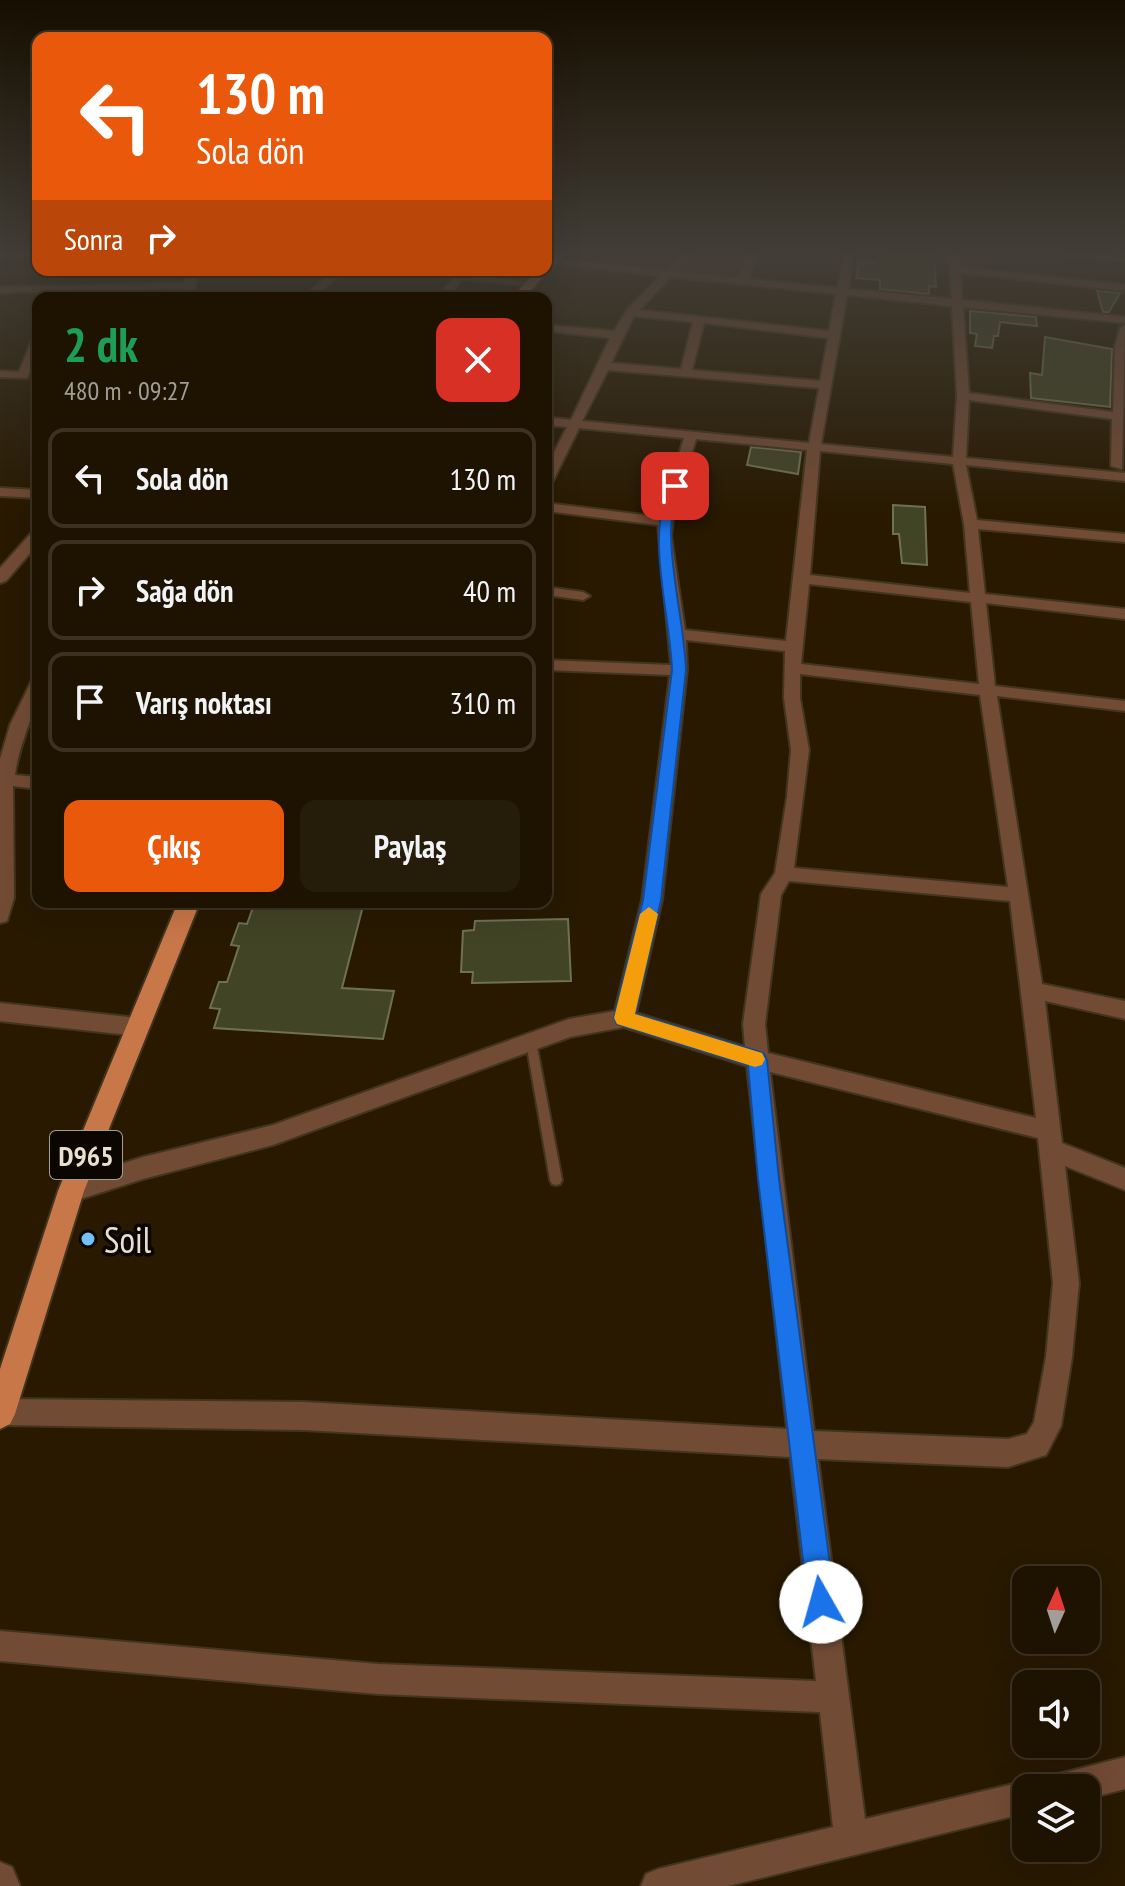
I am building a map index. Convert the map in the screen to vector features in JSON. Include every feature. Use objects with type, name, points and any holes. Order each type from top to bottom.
[{"type":"main road","name":"D965","points":[[0,1413],[71,1191],[187,908]]},
{"type":"street","points":[[552,469],[614,341]]},
{"type":"street","points":[[686,373],[694,341]]},
{"type":"street","points":[[832,341],[814,442],[793,658],[792,698],[800,750],[784,874],[771,894],[754,1024],[769,1179],[851,1839]]},
{"type":"street","points":[[0,1413],[304,1416],[1008,1453],[1036,1445],[1047,1426],[1059,1357],[1066,1283],[1033,990],[988,689],[971,524],[959,456],[963,396],[959,341]]},
{"type":"street","points":[[552,421],[576,419],[1122,470],[1119,416],[1122,341]]},
{"type":"street","points":[[0,374],[23,376],[32,354]]},
{"type":"street","points":[[604,366],[824,385]]},
{"type":"street","points":[[963,396],[1119,416]]},
{"type":"street","points":[[552,413],[576,419],[691,435],[814,442]]},
{"type":"street","points":[[624,1018],[652,900],[679,670],[665,522],[691,435]]},
{"type":"street","points":[[0,492],[32,494]]},
{"type":"street","points":[[552,508],[665,522]]},
{"type":"street","points":[[971,524],[1125,538]]},
{"type":"street","points":[[4,569],[32,540]]},
{"type":"street","points":[[802,579],[1125,614]]},
{"type":"street","points":[[552,592],[583,596]]},
{"type":"street","points":[[678,634],[793,658],[988,689],[1125,706]]},
{"type":"street","points":[[552,665],[679,670]]},
{"type":"street","points":[[0,916],[6,886],[1,779],[17,724],[32,695]]},
{"type":"street","points":[[1,779],[32,782]]},
{"type":"street","points":[[784,874],[1018,895]]},
{"type":"street","points":[[1033,990],[1125,1010]]},
{"type":"street","points":[[0,1012],[138,1027]]},
{"type":"street","points":[[71,1191],[143,1168],[273,1135],[569,1028],[624,1018],[757,1060],[1051,1140],[1125,1179]]},
{"type":"street","points":[[0,1646],[378,1679],[833,1697]]},
{"type":"street","points":[[1100,1779],[1125,1773]]},
{"type":"street","points":[[658,1886],[1012,1800]]},
{"type":"street","points":[[0,1879],[3,1886]]},
{"type":"lane","points":[[531,1042],[556,1180]]},
{"type":"building","points":[[976,341],[993,341],[992,348],[975,346]]},
{"type":"building","points":[[1045,341],[1067,341],[1112,349],[1110,407],[1031,398],[1030,373],[1042,375]]},
{"type":"building","points":[[751,447],[801,452],[798,474],[747,465]]},
{"type":"building","points":[[893,505],[925,507],[927,565],[902,563],[899,534],[893,534]]},
{"type":"building","points":[[253,908],[362,908],[342,988],[394,991],[383,1039],[214,1028],[220,1009],[210,1008],[219,982],[227,982],[239,946],[231,945],[239,923],[247,924]]},
{"type":"building","points":[[568,919],[571,981],[472,983],[473,972],[461,972],[463,931],[474,930],[475,921]]},
{"type":"slow traffic","points":[[649,914],[624,1018],[755,1059]]},
{"type":"place","name":"Soil","points":[[88,1239]]},
{"type":"route","points":[[675,486],[664,536],[678,634],[679,670],[652,900],[624,1018],[757,1060],[821,1602]]}]
